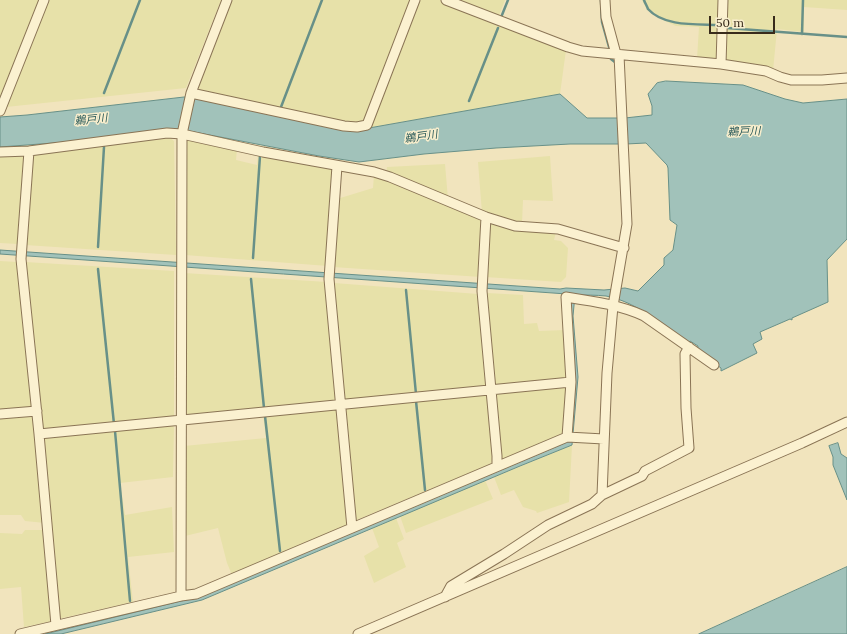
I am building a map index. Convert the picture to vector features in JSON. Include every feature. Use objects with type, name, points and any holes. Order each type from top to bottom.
[{"type":"street","points":[[0,111],[44,0]]},
{"type":"street","points":[[181,596],[180,421],[182,133],[191,93],[227,0]]},
{"type":"street","points":[[191,93],[344,126],[357,127],[367,125],[415,0]]},
{"type":"street","points":[[446,0],[582,51],[721,64],[766,71],[791,80],[847,78]]},
{"type":"street","points":[[602,495],[607,373],[614,304],[627,224],[623,117],[618,55],[606,17],[605,0]]},
{"type":"street","points":[[721,64],[723,0]]},
{"type":"street","points":[[0,152],[29,151],[167,133],[182,133],[263,152],[374,172],[390,177],[486,217],[515,226],[558,230],[624,248]]},
{"type":"street","points":[[29,151],[22,254],[56,624]]},
{"type":"street","points":[[337,166],[329,279],[352,528]]},
{"type":"street","points":[[486,217],[482,291],[497,466]]},
{"type":"street","points":[[571,438],[571,382],[566,297],[614,304],[644,316],[714,366]]},
{"type":"street","points":[[445,597],[451,586],[548,525],[592,504],[602,495],[642,476],[645,471],[689,448],[686,408],[685,354],[689,347]]},
{"type":"street","points":[[39,434],[571,382]]},
{"type":"street","points":[[0,414],[37,411]]},
{"type":"street","points":[[358,634],[802,443],[847,422]]},
{"type":"street","points":[[20,634],[56,624],[196,594],[497,466],[571,438],[604,439]]},
{"type":"shaded area","points":[[0,0],[41,0],[0,104]]},
{"type":"shaded area","points":[[48,0],[221,0],[186,88],[6,107]]},
{"type":"shaded area","points":[[232,0],[412,0],[364,122],[357,125],[202,92],[198,88]]},
{"type":"shaded area","points":[[418,0],[440,0],[566,50],[560,94],[369,128]]},
{"type":"shaded area","points":[[453,0],[505,0],[498,18]]},
{"type":"shaded area","points":[[642,0],[721,0],[719,62],[697,59],[699,27],[676,26],[667,22],[647,10]]},
{"type":"shaded area","points":[[726,0],[847,0],[847,10],[804,7],[804,32],[777,29],[773,71],[724,61]]},
{"type":"shaded area","points":[[168,136],[174,141],[176,255],[25,245],[31,156],[34,153]]},
{"type":"shaded area","points":[[190,138],[237,149],[236,160],[257,165],[258,154],[333,167],[328,266],[185,255],[185,141]]},
{"type":"shaded area","points":[[0,155],[24,156],[18,244],[0,243]]},
{"type":"shaded area","points":[[550,156],[553,201],[523,200],[522,223],[511,222],[482,213],[478,162]]},
{"type":"shaded area","points":[[445,164],[448,199],[386,173],[387,167]]},
{"type":"shaded area","points":[[374,175],[481,217],[483,223],[481,277],[333,267],[337,199],[373,188]]},
{"type":"shaded area","points":[[488,222],[556,232],[554,240],[561,241],[568,248],[566,277],[561,282],[485,277]]},
{"type":"shaded area","points":[[0,261],[17,262],[33,407],[0,412]]},
{"type":"shaded area","points":[[25,262],[174,271],[174,418],[43,433]]},
{"type":"shaded area","points":[[184,273],[327,282],[338,403],[185,415]]},
{"type":"shaded area","points":[[334,283],[478,294],[488,386],[344,403],[332,285]]},
{"type":"shaded area","points":[[487,293],[523,295],[524,324],[537,323],[539,331],[565,330],[569,379],[495,387],[484,295]]},
{"type":"shaded area","points":[[569,385],[565,428],[562,434],[500,460],[494,395],[496,392]]},
{"type":"shaded area","points":[[488,393],[494,453],[491,464],[354,521],[345,406]]},
{"type":"shaded area","points":[[337,407],[350,524],[232,575],[227,563],[218,528],[185,536],[184,446],[266,438],[263,415]]},
{"type":"shaded area","points":[[33,413],[45,523],[25,521],[21,515],[0,515],[0,418]]},
{"type":"shaded area","points":[[171,424],[174,427],[173,477],[120,483],[125,515],[172,507],[174,552],[128,557],[133,602],[58,619],[43,437]]},
{"type":"shaded area","points":[[572,445],[569,502],[537,513],[536,511],[523,507],[514,490],[501,495],[494,477]]},
{"type":"shaded area","points":[[485,480],[493,499],[406,533],[400,516]]},
{"type":"shaded area","points":[[396,518],[404,539],[397,543],[406,567],[374,583],[364,556],[379,547],[372,528]]},
{"type":"shaded area","points":[[25,530],[45,530],[53,621],[24,627],[21,587],[0,589],[0,533],[22,534]]},
{"type":"water","name":"鵜戸川","points":[[666,81],[743,85],[785,99],[803,103],[847,99],[847,239],[827,260],[828,302],[792,318],[792,320],[790,319],[760,332],[762,339],[753,344],[757,353],[721,371],[721,368],[697,351],[698,346],[690,341],[688,343],[682,337],[680,339],[637,307],[606,296],[575,295],[573,316],[578,377],[572,445],[202,600],[61,634],[45,634],[202,596],[567,442],[569,433],[567,294],[0,254],[0,250],[560,289],[604,290],[625,288],[638,291],[664,265],[664,258],[673,250],[677,225],[670,220],[667,165],[646,143],[570,144],[496,148],[424,154],[359,162],[179,130],[80,141],[0,147],[0,117],[184,97],[196,97],[369,128],[560,94],[587,118],[625,118],[652,115],[652,106],[648,94],[657,83]]},
{"type":"water","points":[[838,443],[841,454],[847,458],[847,500],[833,465],[833,457],[829,446]]},
{"type":"water","points":[[847,567],[847,634],[699,634]]},
{"type":"waterway","points":[[104,93],[140,0]]},
{"type":"waterway","points":[[281,107],[322,0]]},
{"type":"waterway","points":[[502,15],[508,0]]},
{"type":"waterway","points":[[601,0],[602,22],[609,47]]},
{"type":"waterway","points":[[644,0],[648,9],[663,19],[681,23],[719,25]]},
{"type":"waterway","points":[[802,34],[803,0]]},
{"type":"waterway","points":[[469,101],[498,28]]},
{"type":"waterway","points":[[727,28],[847,37]]},
{"type":"waterway","points":[[611,59],[616,63]]},
{"type":"waterway","points":[[98,247],[104,147]]},
{"type":"waterway","points":[[253,258],[260,156]]},
{"type":"waterway","points":[[98,269],[114,424]]},
{"type":"waterway","points":[[251,279],[264,408]]},
{"type":"waterway","points":[[406,290],[416,394]]},
{"type":"waterway","points":[[416,401],[425,490]]},
{"type":"waterway","points":[[265,416],[280,551]]},
{"type":"waterway","points":[[115,431],[130,601]]}]
